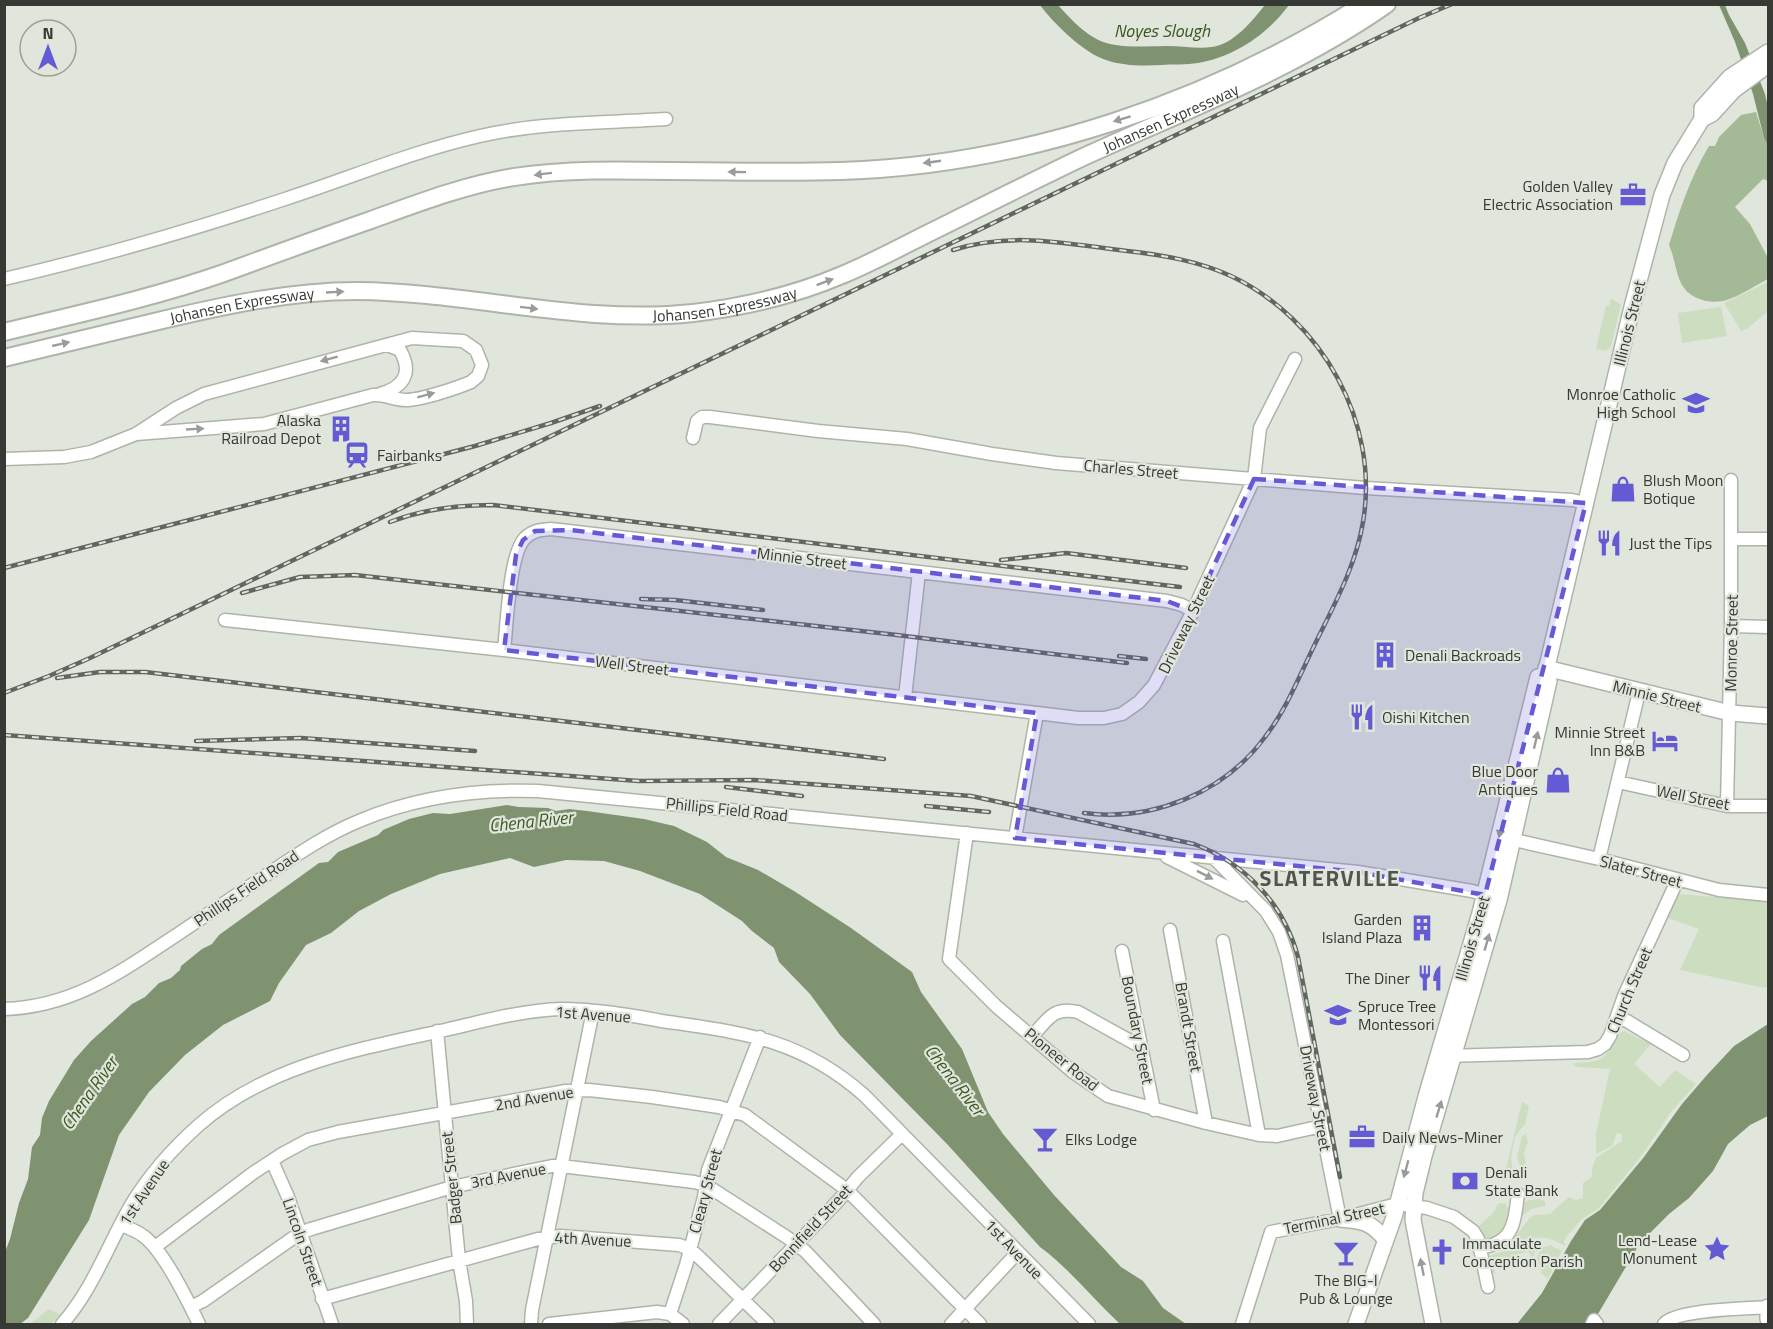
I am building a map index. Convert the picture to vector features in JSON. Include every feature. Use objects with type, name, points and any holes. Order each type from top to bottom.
[{"type":"highway","name":"Johansen Expressway","points":[[4,332],[118,304],[208,278],[421,202],[484,183],[514,177],[597,170],[846,171],[937,162],[1035,144],[1135,115],[1214,85],[1302,41],[1364,4]]},
{"type":"highway","name":"Johansen Expressway","points":[[4,358],[241,303],[311,293],[353,291],[411,293],[582,314],[628,316],[716,310],[782,296],[843,275],[869,263],[1043,176],[1314,49],[1387,4]]},
{"type":"highway","points":[[1314,49],[1401,4]]},
{"type":"main road","name":"Illinois Street","points":[[1356,1324],[1386,1239],[1438,1056],[1492,897],[1514,840],[1549,681],[1545,672],[1632,307],[1662,195],[1675,163],[1702,119],[1702,108],[1768,56]]},
{"type":"main road","name":"Illinois Street","points":[[1433,1324],[1413,1220],[1414,1206],[1424,1156],[1455,1056],[1492,897],[1538,677],[1545,672]]},
{"type":"main road","name":"Minnie Street","points":[[1545,672],[1730,713],[1768,716]]},
{"type":"main road","points":[[1340,1219],[1363,1221],[1375,1227],[1386,1239]]},
{"type":"main road","points":[[1768,1307],[1768,1319]]},
{"type":"street","points":[[4,279],[145,244],[287,199],[405,157],[480,136],[532,128],[666,119]]},
{"type":"street","points":[[4,459],[75,456],[98,450],[136,434],[176,408],[204,394],[412,338],[463,341],[476,350],[482,365],[478,376],[464,385],[406,400],[380,394]]},
{"type":"street","points":[[136,434],[252,426],[380,394],[399,386],[405,371],[404,358],[400,350],[382,345]]},
{"type":"street","name":"Driveway Street","points":[[1037,713],[1078,718],[1104,718],[1122,714],[1139,702],[1154,685],[1193,611],[1254,479],[1260,428],[1295,359]]},
{"type":"street","name":"Charles Street","points":[[693,438],[697,421],[702,417],[710,417],[818,431],[907,439],[1056,463],[1366,488],[1586,502]]},
{"type":"street","name":"Monroe Street","points":[[1727,806],[1730,713],[1731,480]]},
{"type":"street","name":"Minnie Street","points":[[504,650],[516,555],[524,540],[534,531],[571,530],[1167,601],[1193,611]]},
{"type":"street","points":[[1731,539],[1768,539]]},
{"type":"street","points":[[905,697],[919,572]]},
{"type":"street","name":"Well Street","points":[[225,620],[504,650],[1037,713]]},
{"type":"street","points":[[1731,626],[1768,627]]},
{"type":"street","points":[[1599,859],[1640,692]]},
{"type":"street","points":[[1015,838],[1037,713]]},
{"type":"street","name":"Well Street","points":[[1618,782],[1727,806],[1768,806]]},
{"type":"street","name":"Phillips Field Road","points":[[4,1009],[51,1003],[96,986],[330,835],[391,809],[451,795],[502,790],[538,791],[967,832],[1358,872],[1472,891],[1492,897]]},
{"type":"street","name":"Pioneer Road","points":[[967,832],[949,959],[996,1006],[1073,1072],[1108,1096],[1206,1124],[1259,1135],[1277,1136],[1322,1126]]},
{"type":"street","name":"Slater Street","points":[[1514,840],[1599,859],[1677,881],[1719,890],[1768,895]]},
{"type":"street","name":"Driveway Street","points":[[1151,851],[1177,861],[1235,890],[1266,911]]},
{"type":"street","name":"Driveway Street","points":[[1213,857],[1266,911],[1279,932],[1287,955],[1340,1219]]},
{"type":"street","name":"Church Street","points":[[1438,1056],[1588,1052],[1605,1044],[1624,996],[1677,881]]},
{"type":"street","name":"Brandt Street","points":[[1170,930],[1206,1124]]},
{"type":"street","points":[[1224,941],[1259,1135]]},
{"type":"street","name":"Boundary Street","points":[[1122,951],[1154,1110]]},
{"type":"street","name":"1st Avenue","points":[[62,1324],[71,1314],[97,1272],[138,1195],[173,1150],[211,1115],[238,1097],[280,1075],[315,1061],[437,1031],[525,1013],[564,1009],[593,1011],[760,1037],[807,1055],[829,1067],[864,1095],[1089,1324]]},
{"type":"street","points":[[1032,1036],[1054,1012],[1069,1010],[1078,1012],[1141,1047]]},
{"type":"street","points":[[531,1324],[593,1011]]},
{"type":"street","points":[[1617,1018],[1627,1021],[1683,1055]]},
{"type":"street","name":"Badger Street","points":[[437,1031],[467,1324]]},
{"type":"street","name":"Cleary Street","points":[[670,1314],[690,1250],[708,1170],[760,1037]]},
{"type":"street","name":"2nd Avenue","points":[[155,1247],[272,1161],[321,1135],[577,1090],[652,1097],[745,1115],[847,1190],[980,1324]]},
{"type":"street","name":"Bonnifield Street","points":[[719,1324],[902,1134]]},
{"type":"street","name":"Lincoln Street","points":[[272,1161],[332,1324]]},
{"type":"street","name":"3rd Avenue","points":[[191,1307],[300,1233],[452,1187],[561,1166],[706,1185],[795,1244],[874,1324]]},
{"type":"street","points":[[1479,1248],[1501,1243],[1509,1234],[1515,1219],[1518,1194]]},
{"type":"street","points":[[1396,1204],[1427,1208],[1454,1217],[1473,1231],[1488,1287]]},
{"type":"street","name":"Terminal Street","points":[[1242,1324],[1271,1232],[1340,1219],[1396,1204]]},
{"type":"street","points":[[121,1225],[142,1235],[155,1247],[199,1324]]},
{"type":"street","name":"4th Avenue","points":[[322,1299],[548,1236],[679,1245],[690,1250],[768,1324]]},
{"type":"street","points":[[951,1324],[1018,1252]]},
{"type":"street","points":[[1668,1321],[1768,1307]]},
{"type":"street","points":[[549,1324],[657,1312],[670,1314],[683,1324]]},
{"type":"street","points":[[1592,1324],[1594,1320],[1597,1324]]},
{"type":"highlighted area","points":[[1254,479],[1586,503],[1485,895],[1358,872],[1015,838],[1037,713],[504,650],[516,555],[523,540],[535,531],[571,530],[1167,601],[1193,611]]},
{"type":"shaded area","points":[[1756,112],[1768,146],[1768,181],[1763,179],[1735,207],[1750,224],[1768,258],[1768,279],[1727,300],[1705,301],[1685,290],[1669,245],[1686,194],[1709,146],[1715,146],[1719,137],[1741,115]]},
{"type":"shaded area","points":[[1768,282],[1768,311],[1741,331],[1724,303]]},
{"type":"shaded area","points":[[1611,299],[1621,304],[1611,346],[1606,351],[1596,349],[1606,305],[1609,306]]},
{"type":"shaded area","points":[[1721,307],[1727,336],[1682,343],[1678,313]]},
{"type":"shaded area","points":[[1677,894],[1768,901],[1768,985],[1765,988],[1680,970],[1699,929],[1666,917]]},
{"type":"shaded area","points":[[1624,1031],[1651,1044],[1634,1064],[1660,1087],[1675,1070],[1696,1084],[1671,1112],[1642,1155],[1599,1208],[1582,1219],[1567,1236],[1564,1241],[1565,1246],[1542,1238],[1517,1242],[1515,1237],[1530,1218],[1535,1215],[1550,1214],[1569,1197],[1576,1200],[1583,1198],[1583,1183],[1592,1177],[1592,1168],[1596,1158],[1622,1141],[1622,1134],[1617,1133],[1612,1146],[1596,1154],[1596,1134],[1610,1069],[1574,1065],[1601,1059],[1608,1052],[1616,1037]]},
{"type":"shaded area","points":[[1522,1102],[1529,1106],[1525,1124],[1515,1137],[1511,1159],[1513,1171],[1506,1169]]},
{"type":"shaded area","points":[[1526,1134],[1528,1142],[1524,1153],[1526,1166],[1520,1168],[1517,1157],[1522,1136]]},
{"type":"shaded area","points":[[1539,1199],[1545,1201],[1545,1206],[1531,1209],[1519,1218],[1519,1212],[1526,1201]]},
{"type":"shaded area","points":[[1501,1203],[1506,1204],[1508,1208],[1507,1221],[1499,1237],[1489,1240],[1485,1238],[1479,1226]]},
{"type":"shaded area","points":[[1532,1243],[1537,1245],[1533,1258],[1528,1251],[1519,1254],[1517,1263],[1509,1259],[1494,1269],[1496,1274],[1492,1272],[1488,1256]]},
{"type":"shaded area","points":[[1550,1245],[1562,1251],[1548,1279],[1542,1274],[1537,1257],[1542,1248]]},
{"type":"shaded area","points":[[49,1309],[60,1314],[51,1324],[30,1324]]},
{"type":"water","points":[[1040,5],[1058,5],[1084,31],[1106,43],[1201,48],[1220,45],[1235,37],[1265,5],[1289,5],[1281,16],[1249,43],[1211,60],[1193,64],[1133,65],[1098,57],[1070,37]]},
{"type":"water","points":[[1719,5],[1725,5],[1745,43],[1765,94],[1768,107],[1768,146],[1735,42]]},
{"type":"water","name":"Chena River","points":[[507,805],[548,808],[556,811],[569,809],[587,811],[644,819],[674,826],[707,842],[726,857],[758,870],[794,891],[912,972],[921,992],[962,1049],[988,1112],[1003,1134],[1054,1195],[1121,1267],[1143,1281],[1163,1308],[1186,1324],[1120,1324],[1040,1247],[948,1145],[840,1035],[810,994],[779,962],[774,948],[742,921],[700,894],[640,871],[604,861],[566,860],[534,867],[510,858],[440,874],[391,894],[359,911],[331,933],[306,945],[279,983],[270,1001],[223,1025],[185,1055],[149,1092],[119,1135],[89,1220],[28,1318],[20,1324],[5,1324],[5,1252],[28,1179],[32,1147],[40,1135],[42,1118],[49,1101],[74,1060],[91,1041],[132,1004],[145,997],[159,983],[171,978],[181,966],[212,944],[219,935],[319,863],[328,862],[338,852],[409,819],[433,813],[450,814]]},
{"type":"water","points":[[1768,1024],[1768,1116],[1750,1125],[1728,1144],[1713,1171],[1689,1198],[1640,1243],[1592,1324],[1517,1324],[1542,1293],[1585,1220],[1600,1210],[1644,1157],[1682,1104],[1734,1046]]},
{"type":"railway","points":[[4,693],[90,658],[1452,4]]},
{"type":"railway","points":[[953,250],[996,241],[1040,241],[1167,257],[1206,266],[1231,276],[1263,295],[1292,319],[1317,347],[1338,378],[1353,412],[1362,448],[1366,485],[1363,522],[1355,554],[1336,601],[1292,693],[1265,737],[1229,774],[1185,799],[1160,808],[1135,813],[1110,815],[1084,813]]},
{"type":"railway","points":[[4,568],[475,446],[600,406]]},
{"type":"railway","points":[[390,522],[441,509],[493,505],[1180,587]]},
{"type":"railway","points":[[1001,560],[1066,553],[1186,568]]},
{"type":"railway","points":[[242,593],[300,577],[355,575],[1127,663]]},
{"type":"railway","points":[[641,599],[675,600],[763,610]]},
{"type":"railway","points":[[1119,656],[1146,659]]},
{"type":"railway","points":[[57,678],[100,672],[145,672],[884,759]]},
{"type":"railway","points":[[4,735],[639,781],[754,780],[971,796],[1194,844],[1213,852],[1246,874],[1272,903],[1292,938],[1298,957],[1340,1177]]},
{"type":"railway","points":[[196,741],[301,738],[475,751]]},
{"type":"railway","points":[[726,787],[802,796]]},
{"type":"railway","points":[[926,806],[989,812]]},
{"type":"place","name":"Golden Valley Electric Association","points":[[1633,195]]},
{"type":"place","name":"Monroe Catholic High School","points":[[1696,403]]},
{"type":"place","name":"Alaska Railroad Depot","points":[[341,429]]},
{"type":"place","name":"Fairbanks","points":[[357,455]]},
{"type":"place","name":"Blush Moon Botique","points":[[1623,489]]},
{"type":"place","name":"Just the Tips","points":[[1609,543]]},
{"type":"place","name":"Denali Backroads","points":[[1385,655]]},
{"type":"place","name":"Oishi Kitchen","points":[[1362,717]]},
{"type":"place","name":"Minnie Street Inn B&B","points":[[1665,741]]},
{"type":"place","name":"Blue Door Antiques","points":[[1558,780]]},
{"type":"place","name":"Garden Island Plaza","points":[[1422,928]]},
{"type":"place","name":"The Diner","points":[[1430,978]]},
{"type":"place","name":"Spruce Tree Montessori","points":[[1338,1015]]},
{"type":"place","name":"Daily News-Miner","points":[[1362,1137]]},
{"type":"place","name":"Elks Lodge","points":[[1045,1139]]},
{"type":"place","name":"Denali State Bank","points":[[1465,1181]]},
{"type":"place","name":"Lend-Lease Monument","points":[[1717,1249]]},
{"type":"place","name":"Immaculate Conception Parish","points":[[1442,1252]]},
{"type":"place","name":"The BIG-I Pub & Lounge","points":[[1346,1253]]},
{"type":"district","name":"SLATERVILLE","points":[[1330,878]]},
{"type":"water label","name":"Noyes Slough","points":[[1162,30]]}]
